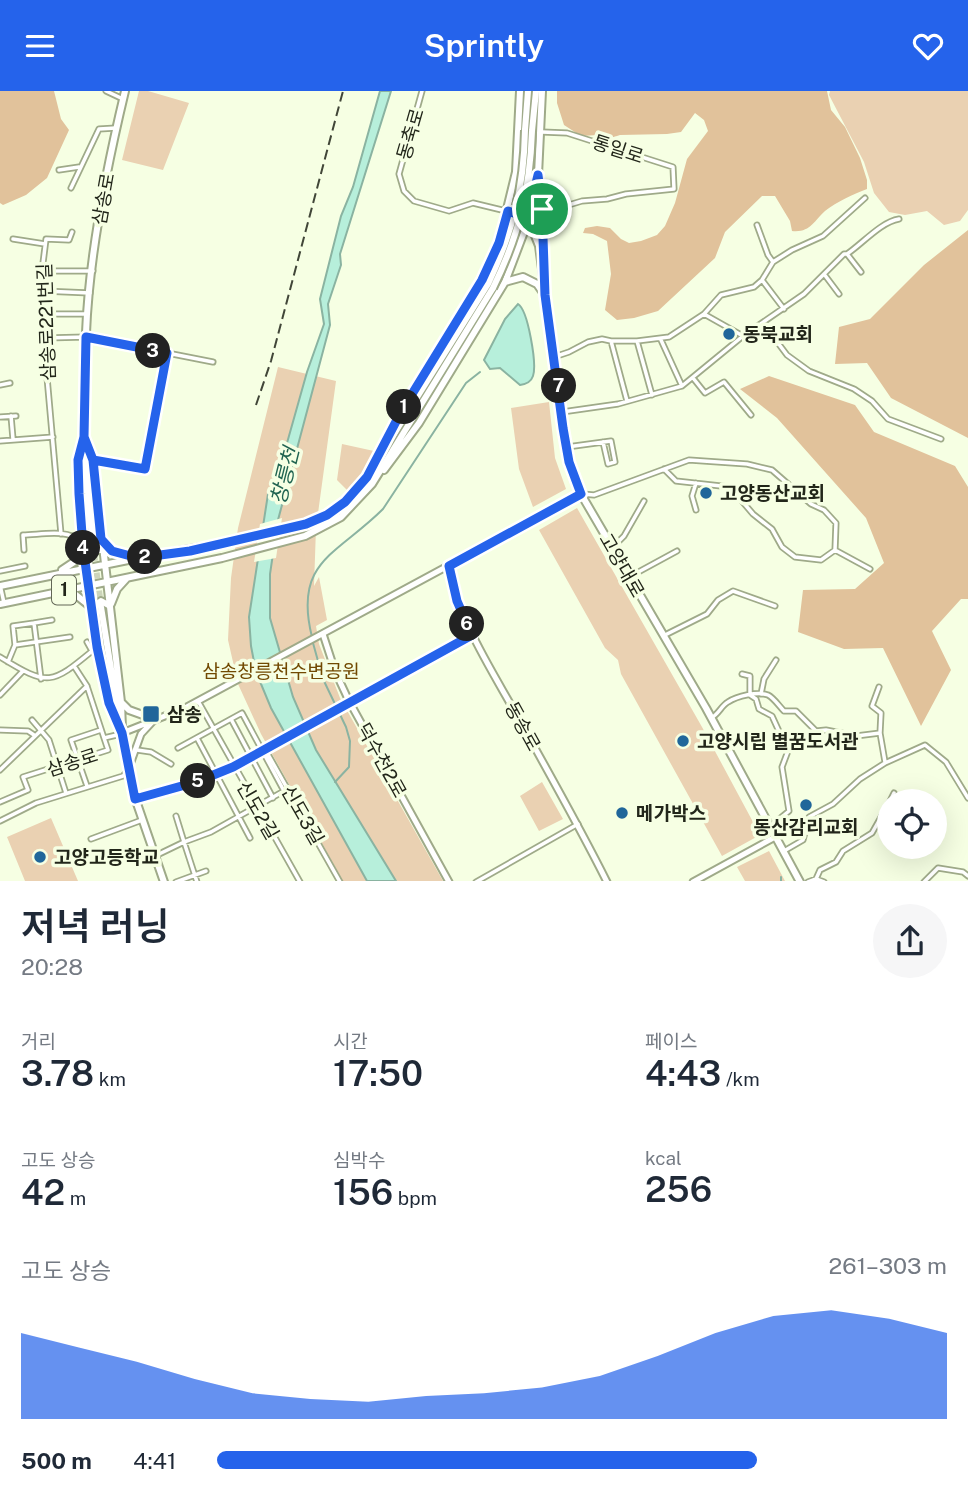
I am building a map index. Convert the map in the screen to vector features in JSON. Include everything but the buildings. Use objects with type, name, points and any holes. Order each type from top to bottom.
[{"type":"main road","name":"삼송로","points":[[93,546],[84,437],[86,337],[93,271],[116,128],[125,91]]},
{"type":"main road","points":[[367,477],[401,412],[482,280],[499,243],[508,211],[516,160],[520,91]]},
{"type":"main road","name":"1","points":[[0,586],[237,541],[306,524],[327,515],[345,502],[367,477],[491,286],[509,237],[520,196],[528,91]]},
{"type":"main road","name":"1","points":[[2,604],[196,565],[305,536],[341,517],[372,484],[491,286],[514,239],[524,209],[530,169],[536,91]]},
{"type":"main road","points":[[372,484],[397,455],[419,423],[505,282],[528,218],[538,175],[542,91]]},
{"type":"main road","points":[[516,160],[527,167],[540,159]]},
{"type":"main road","points":[[538,175],[545,241],[543,267]]},
{"type":"main road","points":[[508,211],[528,218]]},
{"type":"main road","name":"고양대로","points":[[528,218],[539,246],[543,267],[569,462],[581,494],[711,718],[800,881]]},
{"type":"main road","points":[[505,282],[523,277],[537,285],[545,295]]},
{"type":"main road","points":[[84,437],[93,460],[121,702],[122,733]]},
{"type":"main road","points":[[84,437],[78,460],[79,534],[89,585],[95,649],[109,703],[122,733]]},
{"type":"main road","points":[[83,547],[87,551],[96,552],[100,550],[101,539]]},
{"type":"main road","points":[[101,539],[112,551],[138,558]]},
{"type":"main road","points":[[56,574],[77,560],[83,547]]},
{"type":"main road","points":[[110,606],[117,589],[128,577]]},
{"type":"main road","points":[[59,591],[76,595],[92,608]]},
{"type":"main road","points":[[92,608],[101,601],[110,606]]},
{"type":"main road","name":"삼송로","points":[[102,607],[128,770],[135,799],[164,881]]},
{"type":"main road","points":[[121,702],[128,710],[154,719]]},
{"type":"street","points":[[106,91],[123,99]]},
{"type":"street","name":"동축로","points":[[422,91],[399,174],[404,191],[414,201],[449,211],[473,203],[508,211]]},
{"type":"street","name":"삼송로","points":[[71,188],[99,129],[116,128]]},
{"type":"street","name":"통일로","points":[[540,132],[567,133],[673,167],[674,189],[626,194],[542,209]]},
{"type":"street","points":[[59,170],[79,167]]},
{"type":"street","points":[[554,356],[602,339],[637,341],[670,337],[704,314],[721,295],[754,287],[762,280],[773,262],[823,236],[865,198]]},
{"type":"street","points":[[562,412],[627,401],[682,386],[743,336],[804,294],[844,254],[891,220],[899,219]]},
{"type":"street","points":[[757,225],[773,262]]},
{"type":"street","name":"삼송로221번길","points":[[61,534],[54,474],[42,271],[46,239],[69,240],[72,232]]},
{"type":"street","points":[[13,239],[45,244]]},
{"type":"street","points":[[847,254],[861,272]]},
{"type":"street","points":[[42,271],[93,271]]},
{"type":"street","points":[[824,274],[839,294]]},
{"type":"street","points":[[762,280],[784,309]]},
{"type":"street","points":[[43,291],[90,293]]},
{"type":"street","points":[[44,314],[88,314]]},
{"type":"street","points":[[704,314],[743,336]]},
{"type":"street","points":[[763,323],[787,355],[809,371],[854,389],[872,401],[888,419],[941,439]]},
{"type":"street","points":[[45,338],[86,337],[213,362]]},
{"type":"street","points":[[660,339],[682,386]]},
{"type":"street","points":[[611,341],[627,401]]},
{"type":"street","points":[[637,341],[652,395]]},
{"type":"street","points":[[93,460],[145,469],[167,353]]},
{"type":"street","points":[[693,378],[705,393],[724,382],[751,415]]},
{"type":"street","points":[[0,385],[10,383]]},
{"type":"street","points":[[0,417],[14,416],[13,440]]},
{"type":"street","points":[[0,440],[53,437]]},
{"type":"street","points":[[567,447],[603,442],[611,441],[615,462],[608,464],[603,442]]},
{"type":"street","points":[[74,666],[87,686],[104,738],[122,733],[177,712],[581,494],[594,495],[689,460],[747,464],[772,470],[811,504],[824,510],[835,523],[835,550]]},
{"type":"street","points":[[664,470],[676,481],[730,487],[753,514],[772,529],[782,547],[795,557],[821,560],[835,550]]},
{"type":"street","points":[[696,483],[692,496],[696,510]]},
{"type":"street","points":[[612,548],[624,536],[644,501]]},
{"type":"street","points":[[24,550],[23,535],[79,534]]},
{"type":"street","points":[[835,550],[870,569]]},
{"type":"street","points":[[629,577],[677,551]]},
{"type":"street","points":[[0,571],[25,566]]},
{"type":"street","name":"동송로","points":[[449,566],[457,601],[472,635],[607,881]]},
{"type":"street","points":[[0,586],[2,604]]},
{"type":"street","points":[[664,636],[707,614],[718,600],[733,591],[775,606]]},
{"type":"street","points":[[8,662],[15,645],[13,626],[52,620]]},
{"type":"street","points":[[34,623],[41,679]]},
{"type":"street","name":"덕수천2로","points":[[323,634],[335,671],[349,701],[449,881]]},
{"type":"street","points":[[135,799],[196,782],[233,767],[472,635]]},
{"type":"street","points":[[15,645],[70,637]]},
{"type":"street","points":[[0,657],[41,679],[57,676],[95,649],[87,642]]},
{"type":"street","points":[[761,694],[764,679],[776,660]]},
{"type":"street","points":[[0,695],[22,671]]},
{"type":"street","points":[[742,674],[750,676],[750,695]]},
{"type":"street","points":[[0,770],[87,686]]},
{"type":"street","points":[[879,687],[872,706],[881,713],[880,733],[885,763]]},
{"type":"street","points":[[711,718],[717,715],[726,703],[738,697],[761,694],[770,696],[785,711],[796,711],[816,731],[826,730],[856,736],[880,733]]},
{"type":"street","points":[[750,695],[756,699],[759,709],[772,716],[788,751],[782,767],[789,811],[770,827]]},
{"type":"street","name":"신도2길","points":[[198,701],[300,881]]},
{"type":"street","name":"신도3길","points":[[231,719],[242,713],[340,881]]},
{"type":"street","points":[[0,821],[36,803],[123,776],[137,750],[141,734],[154,719]]},
{"type":"street","points":[[155,856],[211,832],[273,798],[231,719],[178,748]]},
{"type":"street","points":[[32,720],[49,740],[66,793]]},
{"type":"street","points":[[0,730],[28,731],[35,736]]},
{"type":"street","points":[[87,786],[71,738],[101,730]]},
{"type":"street","name":"삼송로","points":[[0,802],[28,790],[23,777],[108,750],[104,738]]},
{"type":"street","points":[[197,738],[250,838]]},
{"type":"street","points":[[784,851],[803,840],[809,817],[832,804],[860,779],[885,763],[925,745],[946,762],[968,798]]},
{"type":"street","points":[[137,750],[150,752],[171,764]]},
{"type":"street","name":"신도3길","points":[[263,750],[284,792],[273,798]]},
{"type":"street","points":[[176,816],[197,881]]},
{"type":"street","points":[[91,839],[142,820]]},
{"type":"street","points":[[476,881],[578,824]]},
{"type":"street","points":[[816,879],[820,870],[836,862],[843,851],[872,833],[877,824]]},
{"type":"street","points":[[693,881],[775,837]]},
{"type":"street","points":[[924,881],[938,868],[963,872],[968,876]]},
{"type":"street","points":[[176,881],[206,871]]},
{"type":"street","points":[[808,881],[824,881]]},
{"type":"green space","points":[[139,91],[148,91],[189,103],[163,170],[122,160]]},
{"type":"green space","points":[[830,91],[968,91],[968,210],[960,221],[944,225],[927,211],[905,215],[889,212],[874,193],[864,162],[829,95]]},
{"type":"green space","name":"삼송창릉천수변공원","points":[[278,367],[336,381],[316,528],[314,586],[319,577],[327,620],[316,626],[319,644],[340,698],[443,881],[343,881],[261,734],[238,684],[228,640],[231,578],[238,528]]},
{"type":"green space","points":[[549,402],[555,458],[566,489],[533,507],[519,469],[511,408]]},
{"type":"green space","points":[[342,444],[374,451],[362,473],[347,490],[337,480]]},
{"type":"green space","points":[[577,508],[702,727],[760,835],[722,856],[621,674],[618,660],[605,648],[539,530]]},
{"type":"green space","points":[[542,782],[563,819],[539,831],[520,796]]},
{"type":"green space","name":"고양고등학교","points":[[51,818],[78,881],[25,881],[7,837]]},
{"type":"green space","points":[[769,851],[785,881],[745,881],[737,867]]},
{"type":"shaded area","points":[[0,91],[54,91],[61,119],[69,130],[47,178],[26,195],[3,205],[0,203]]},
{"type":"shaded area","points":[[557,91],[827,91],[831,110],[845,127],[860,158],[867,189],[834,204],[811,225],[798,231],[792,231],[790,221],[775,196],[762,196],[725,232],[715,258],[658,311],[617,320],[605,310],[611,274],[607,241],[593,234],[583,233],[585,228],[610,228],[629,243],[657,235],[665,226],[675,203],[687,159],[708,131],[704,120],[695,113],[681,132],[620,135],[611,138],[598,135],[581,136],[564,125],[557,103]]},
{"type":"shaded area","points":[[968,230],[968,438],[891,398],[867,363],[835,364],[839,327],[870,319],[924,265]]},
{"type":"shaded area","points":[[769,376],[855,405],[874,432],[955,466],[968,487],[968,599],[961,599],[932,631],[951,670],[921,726],[883,648],[844,649],[798,632],[803,590],[855,589],[884,563],[866,518],[777,418],[740,389]]},
{"type":"water","name":"창릉천","points":[[380,91],[391,91],[340,254],[341,265],[328,304],[330,325],[278,520],[270,574],[270,618],[293,697],[316,750],[396,881],[367,881],[271,708],[256,672],[249,617],[268,494],[278,475],[307,372],[324,324],[320,299],[341,216],[353,187]]},
{"type":"water","points":[[518,304],[528,326],[534,361],[532,378],[520,385],[500,368],[490,369],[484,360],[505,319]]},
{"type":"pier","points":[[282,518],[276,558],[254,562],[260,524]]},
{"type":"waterway","points":[[312,637],[308,612],[309,591],[314,575],[335,550],[383,509],[466,383],[480,372]]},
{"type":"waterway","points":[[313,643],[323,679],[350,741],[349,767],[335,782]]},
{"type":"tunnel","points":[[93,546],[101,605]]},
{"type":"railway","points":[[256,405],[271,361],[343,91]]},
{"type":"place","name":"동북교회","points":[[729,334]]},
{"type":"place","name":"고양동산교회","points":[[706,493]]},
{"type":"place","name":"삼송","points":[[151,714]]},
{"type":"place","name":"고양시립 별꿈도서관","points":[[683,741]]},
{"type":"place","name":"동산감리교회","points":[[806,805]]},
{"type":"place","name":"메가박스","points":[[622,813]]},
{"type":"place","name":"고양고등학교","points":[[40,857]]},
{"type":"route","points":[[542,209],[538,175],[528,218],[508,211],[499,243],[482,280],[401,412],[367,477],[345,502],[327,515],[306,524],[190,551],[138,558],[121,555],[107,547],[101,539],[93,460],[84,437],[86,337],[167,353],[145,469],[93,460],[84,437],[78,460],[83,547],[97,647],[109,703],[122,733],[135,799],[196,782],[233,767],[472,635],[457,601],[449,566],[581,494],[569,462],[563,428],[545,295],[542,209]]}]
